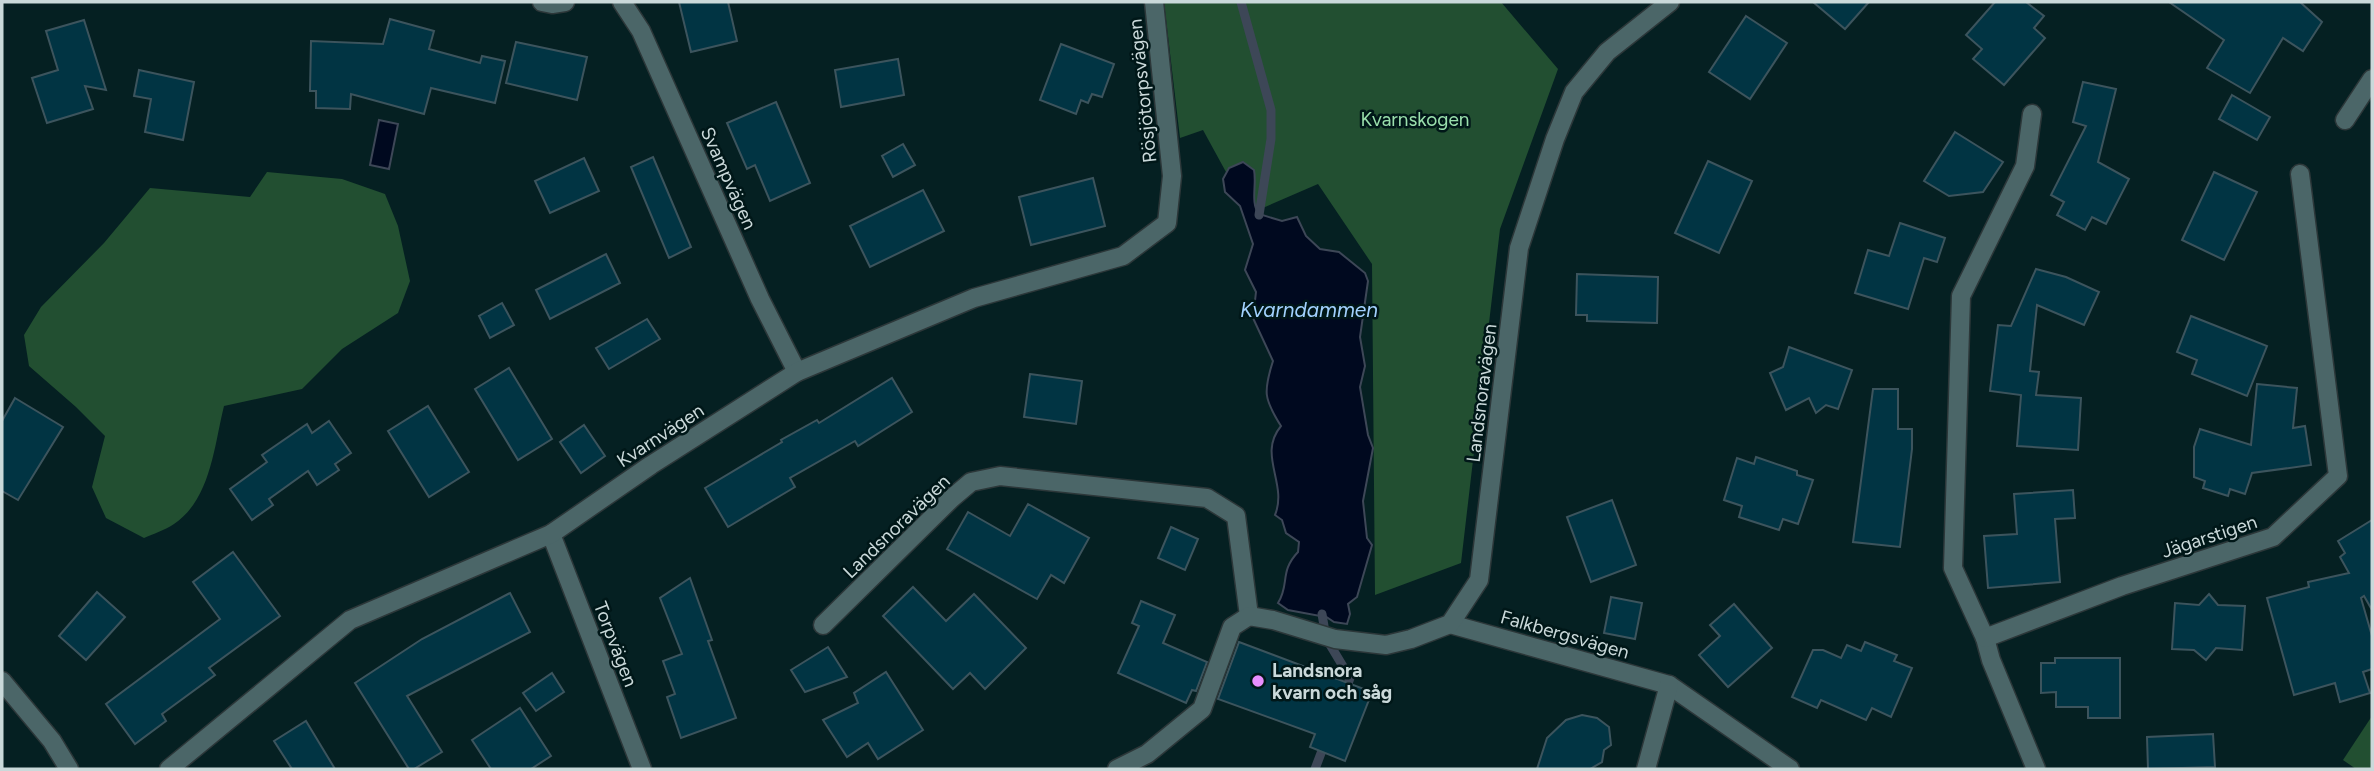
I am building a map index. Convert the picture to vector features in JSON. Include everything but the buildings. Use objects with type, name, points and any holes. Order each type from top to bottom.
[{"type":"street","points":[[542,2],[565,2]]},
{"type":"street","name":"Svampvägen","points":[[622,2],[641,31],[760,299],[797,372]]},
{"type":"street","name":"Rösjötorpsvägen","points":[[1154,2],[1172,176]]},
{"type":"street","name":"Landsnoravägen","points":[[1450,624],[1479,580],[1519,248],[1555,139],[1574,92],[1607,52],[1670,2]]},
{"type":"street","points":[[2344,120],[2372,79]]},
{"type":"street","points":[[2032,114],[2025,166],[1961,296],[1953,568],[1985,638],[1991,660],[2036,769]]},
{"type":"street","name":"Jägarstigen","points":[[1985,638],[2122,586],[2273,537],[2338,477],[2300,174]]},
{"type":"street","name":"Kvarnvägen","points":[[169,769],[350,620],[551,534],[651,465],[797,372],[974,298],[1123,256],[1167,223],[1172,176]]},
{"type":"street","name":"Landsnoravägen","points":[[823,625],[971,482],[1000,477],[1207,498],[1236,516],[1249,616]]},
{"type":"street","name":"Torpvägen","points":[[551,534],[642,769]]},
{"type":"street","points":[[1116,769],[1147,754],[1202,709],[1232,627],[1249,616],[1273,620],[1335,639],[1386,645],[1450,624]]},
{"type":"street","name":"Falkbergsvägen","points":[[1450,624],[1669,685],[1790,769]]},
{"type":"street","points":[[2,681],[52,741],[69,769]]},
{"type":"street","points":[[1646,769],[1669,685]]},
{"type":"green space","name":"Kvarnskogen","points":[[1164,2],[1501,2],[1558,69],[1500,229],[1461,563],[1375,595],[1372,264],[1318,184],[1249,214],[1203,130],[1180,138]]},
{"type":"green space","points":[[267,172],[342,179],[385,194],[398,226],[410,281],[398,313],[342,349],[302,389],[224,406],[209,471],[196,501],[174,524],[144,538],[106,518],[92,487],[105,436],[29,366],[24,335],[41,307],[104,243],[150,188],[250,197]]},
{"type":"green space","points":[[2372,716],[2372,769],[2356,769],[2343,760]]},
{"type":"water","points":[[379,120],[398,124],[389,169],[370,165]]},
{"type":"water","name":"Kvarndammen","points":[[1243,162],[1254,170],[1254,199],[1259,214],[1282,221],[1297,217],[1306,236],[1320,249],[1339,252],[1365,273],[1368,281],[1360,337],[1365,366],[1360,387],[1368,435],[1373,448],[1363,501],[1367,538],[1372,545],[1357,597],[1348,604],[1350,614],[1347,624],[1334,622],[1322,614],[1320,616],[1288,610],[1278,603],[1284,590],[1286,572],[1298,552],[1299,542],[1286,533],[1282,520],[1275,515],[1278,492],[1272,448],[1274,437],[1281,426],[1271,409],[1267,395],[1273,361],[1253,318],[1256,292],[1245,270],[1253,244],[1240,206],[1225,192],[1223,179],[1229,168]]},
{"type":"waterway","points":[[1241,2],[1271,110],[1271,139],[1259,215]]},
{"type":"waterway","points":[[1322,614],[1326,638],[1350,678],[1345,692]]},
{"type":"waterway","points":[[1315,769],[1326,740]]},
{"type":"place","name":"Landsnora kvarn och såg","points":[[1258,681]]}]
